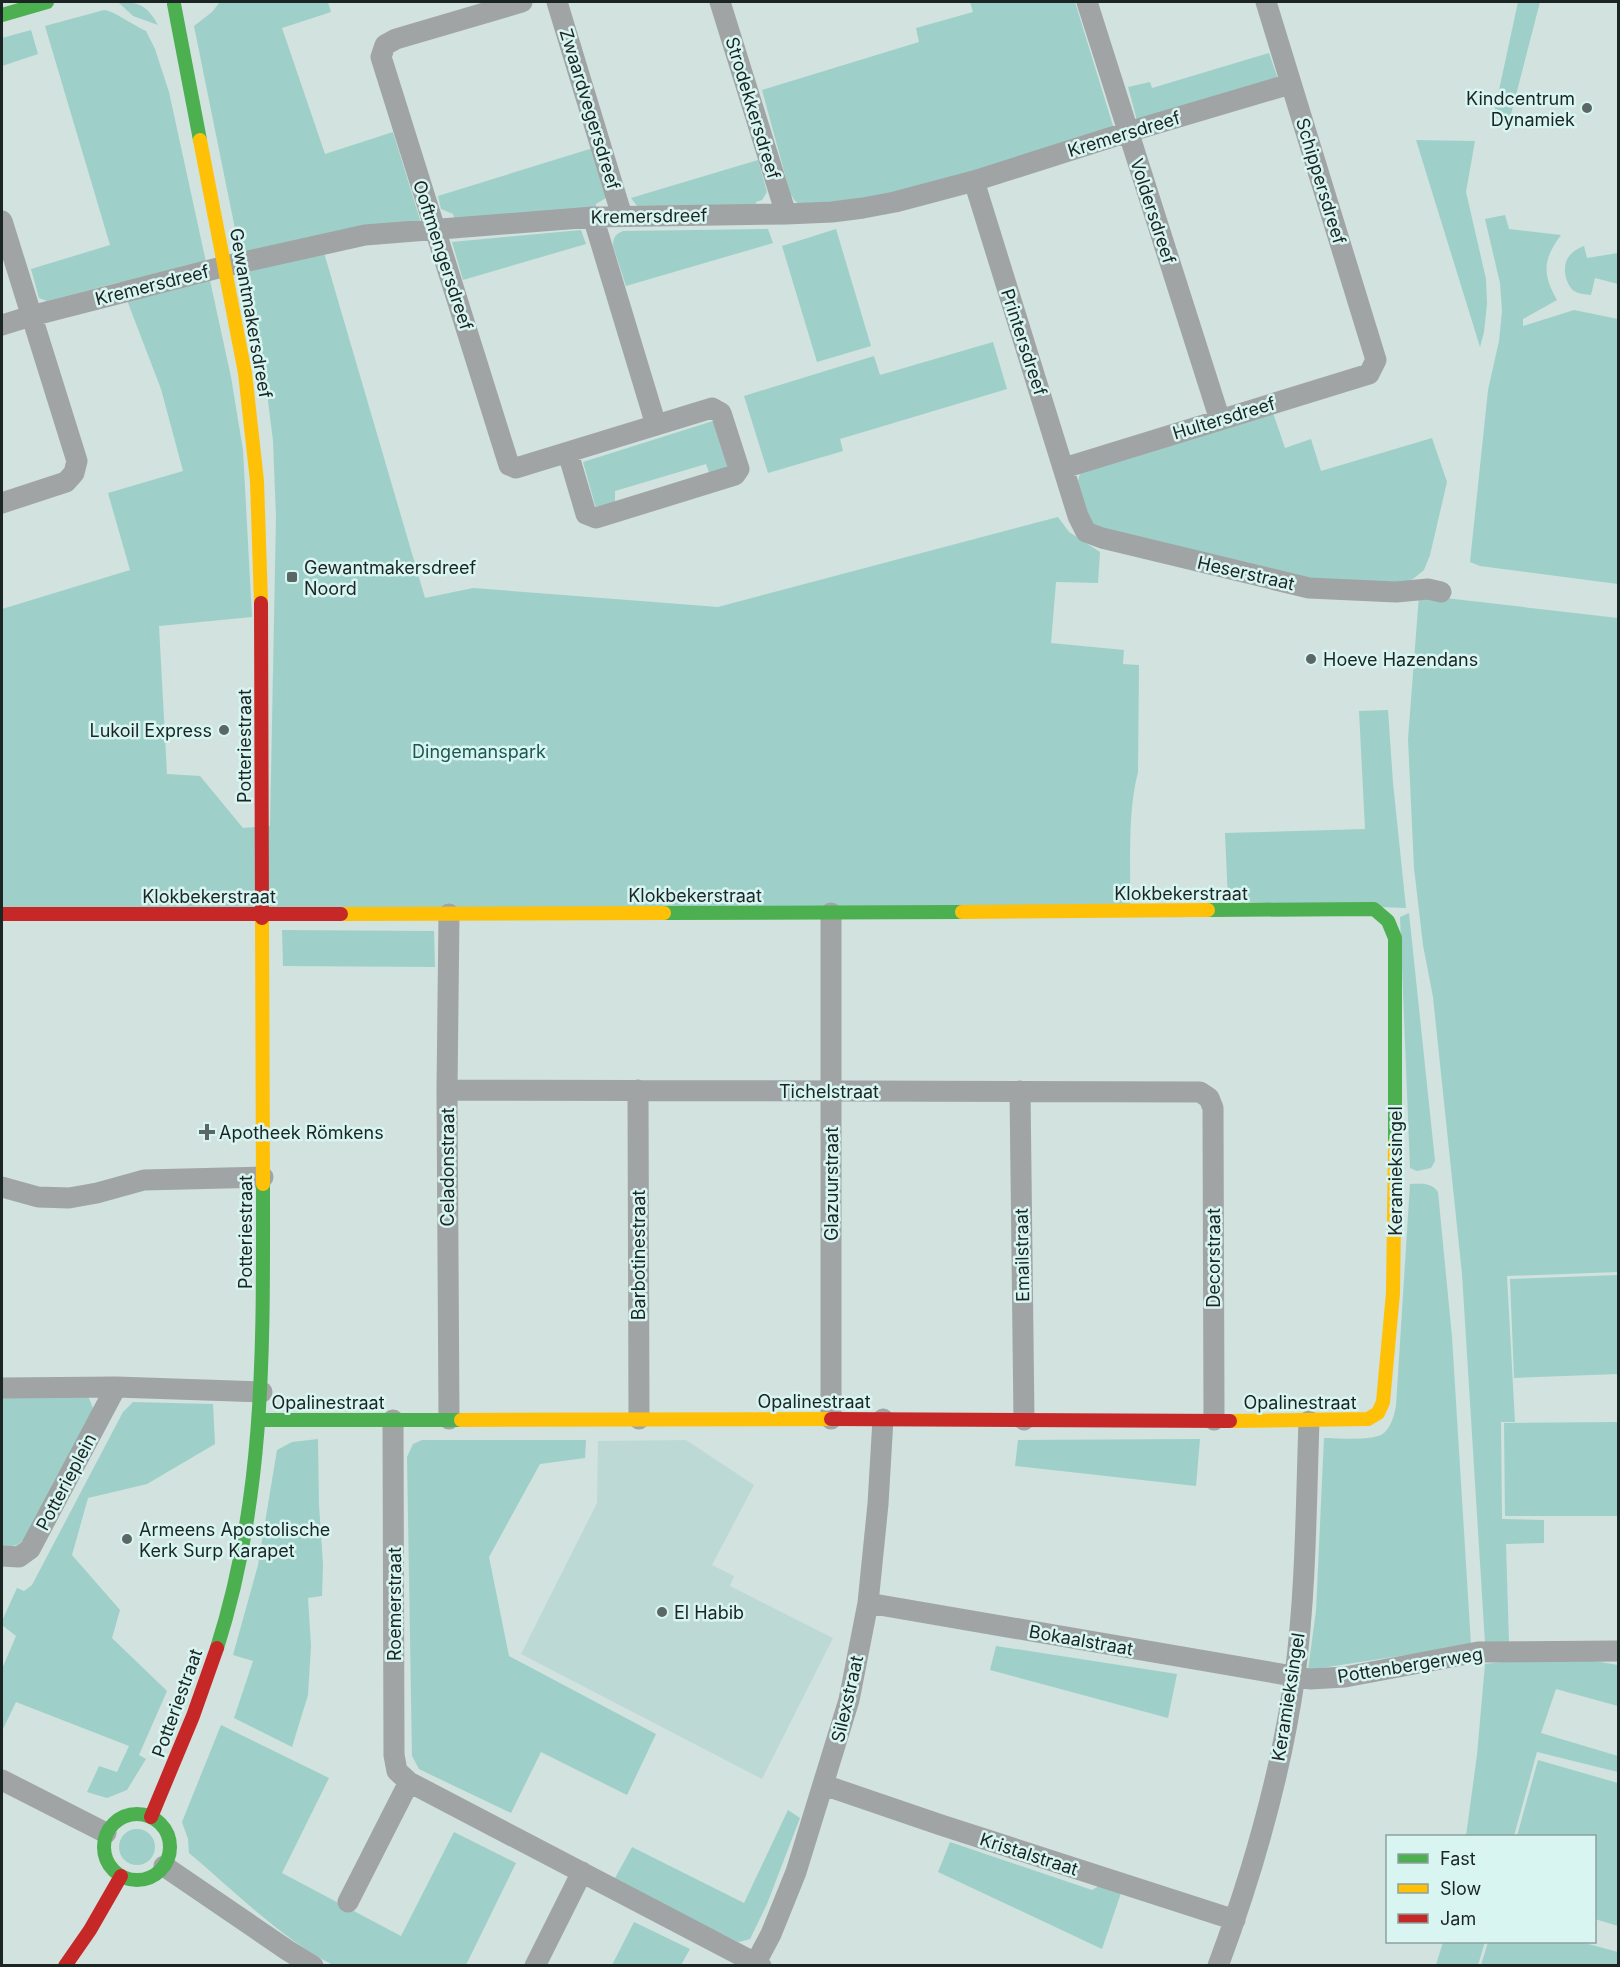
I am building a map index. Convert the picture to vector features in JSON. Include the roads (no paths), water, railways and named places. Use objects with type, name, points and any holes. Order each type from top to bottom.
[{"type":"street","points":[[2,15],[47,2]]},
{"type":"street","name":"Ooftmengersdreef","points":[[522,2],[396,39],[385,45],[381,57],[509,465],[516,468],[568,453]]},
{"type":"street","name":"Zwaardvegersdreef","points":[[557,2],[622,216]]},
{"type":"street","name":"Strodekkersdreef","points":[[720,2],[786,214]]},
{"type":"street","name":"Voldersdreef","points":[[1087,2],[1220,420]]},
{"type":"street","name":"Schippersdreef","points":[[1266,2],[1376,360]]},
{"type":"street","name":"Gewantmakersdreef","points":[[172,4],[226,266],[245,373],[257,473],[261,631]]},
{"type":"street","name":"Kremersdreef","points":[[2,325],[226,266],[365,235],[593,217],[832,212],[895,202],[974,181],[1290,84]]},
{"type":"street","name":"Printersdreef","points":[[974,181],[1074,502]]},
{"type":"street","name":"Zwaardvegersdreef","points":[[593,217],[656,425]]},
{"type":"street","points":[[2,221],[77,461],[74,473],[66,482],[2,503]]},
{"type":"street","name":"Hultersdreef","points":[[1064,468],[1369,374],[1376,360]]},
{"type":"street","points":[[712,408],[721,413],[739,469],[735,475],[596,518],[586,514],[568,453],[712,408]]},
{"type":"street","name":"Heserstraat","points":[[1074,502],[1082,526],[1093,536],[1195,561],[1310,588],[1396,592],[1428,589],[1442,592]]},
{"type":"street","name":"Potteriestraat","points":[[151,1817],[182,1748],[219,1640],[242,1547],[252,1491],[260,1420],[263,1177],[261,631]]},
{"type":"street","name":"Klokbekerstraat","points":[[2,914],[831,913],[1374,909],[1386,918]]},
{"type":"street","name":"Glazuurstraat","points":[[831,913],[831,1419]]},
{"type":"street","name":"Celadonstraat","points":[[449,914],[447,1090],[449,1419]]},
{"type":"street","name":"Keramieksingel","points":[[1368,1419],[1378,1413],[1383,1402],[1395,1237],[1395,938],[1393,929],[1386,918]]},
{"type":"street","name":"Tichelstraat","points":[[447,1090],[1200,1092],[1209,1098]]},
{"type":"street","name":"Barbotinestraat","points":[[638,1090],[639,1419]]},
{"type":"street","name":"Emailstraat","points":[[1020,1091],[1024,1420]]},
{"type":"street","name":"Decorstraat","points":[[1209,1098],[1212,1108],[1214,1420]]},
{"type":"street","points":[[2,1187],[38,1197],[69,1198],[144,1180],[263,1177]]},
{"type":"street","points":[[2,1388],[116,1387],[262,1392]]},
{"type":"street","name":"Potterieplein","points":[[2,1556],[19,1557],[30,1549],[116,1387]]},
{"type":"street","name":"Silexstraat","points":[[757,1964],[793,1882],[849,1700],[868,1603],[878,1504],[883,1419]]},
{"type":"street","name":"Opalinestraat","points":[[260,1420],[1310,1421],[1368,1419]]},
{"type":"street","name":"Roemerstraat","points":[[393,1420],[394,1755],[398,1771],[409,1782]]},
{"type":"street","name":"Keramieksingel","points":[[1218,1965],[1250,1873],[1302,1678],[1310,1421]]},
{"type":"street","name":"Bokaalstraat","points":[[868,1603],[1302,1678]]},
{"type":"street","name":"Pottenbergerweg","points":[[1302,1678],[1345,1677],[1478,1652],[1618,1651]]},
{"type":"street","points":[[2,1780],[106,1833]]},
{"type":"street","points":[[348,1902],[409,1782],[757,1964]]},
{"type":"street","name":"Kristalstraat","points":[[824,1785],[941,1826],[1235,1920]]},
{"type":"street","points":[[141,1814],[151,1817],[161,1825],[169,1841],[169,1855],[164,1866],[146,1879],[133,1880],[121,1876],[111,1868],[105,1857],[103,1848],[106,1833],[113,1823],[127,1815],[141,1814]]},
{"type":"street","points":[[164,1866],[287,1950],[313,1965]]},
{"type":"street","points":[[535,1965],[582,1872]]},
{"type":"street","points":[[65,1965],[90,1930],[121,1876]]},
{"type":"place","name":"Kindcentrum Dynamiek","points":[[1587,108]]},
{"type":"place","name":"Gewantmakersdreef Noord","points":[[292,577]]},
{"type":"place","name":"Hoeve Hazendans","points":[[1311,659]]},
{"type":"place","name":"Lukoil Express","points":[[224,730]]},
{"type":"place","name":"Apotheek Römkens","points":[[207,1132]]},
{"type":"place","name":"Armeens Apostolische Kerk Surp Karapet","points":[[127,1539]]},
{"type":"place","name":"El Habib","points":[[662,1612]]},
{"type":"park label","name":"Dingemanspark","points":[[479,751]]}]
